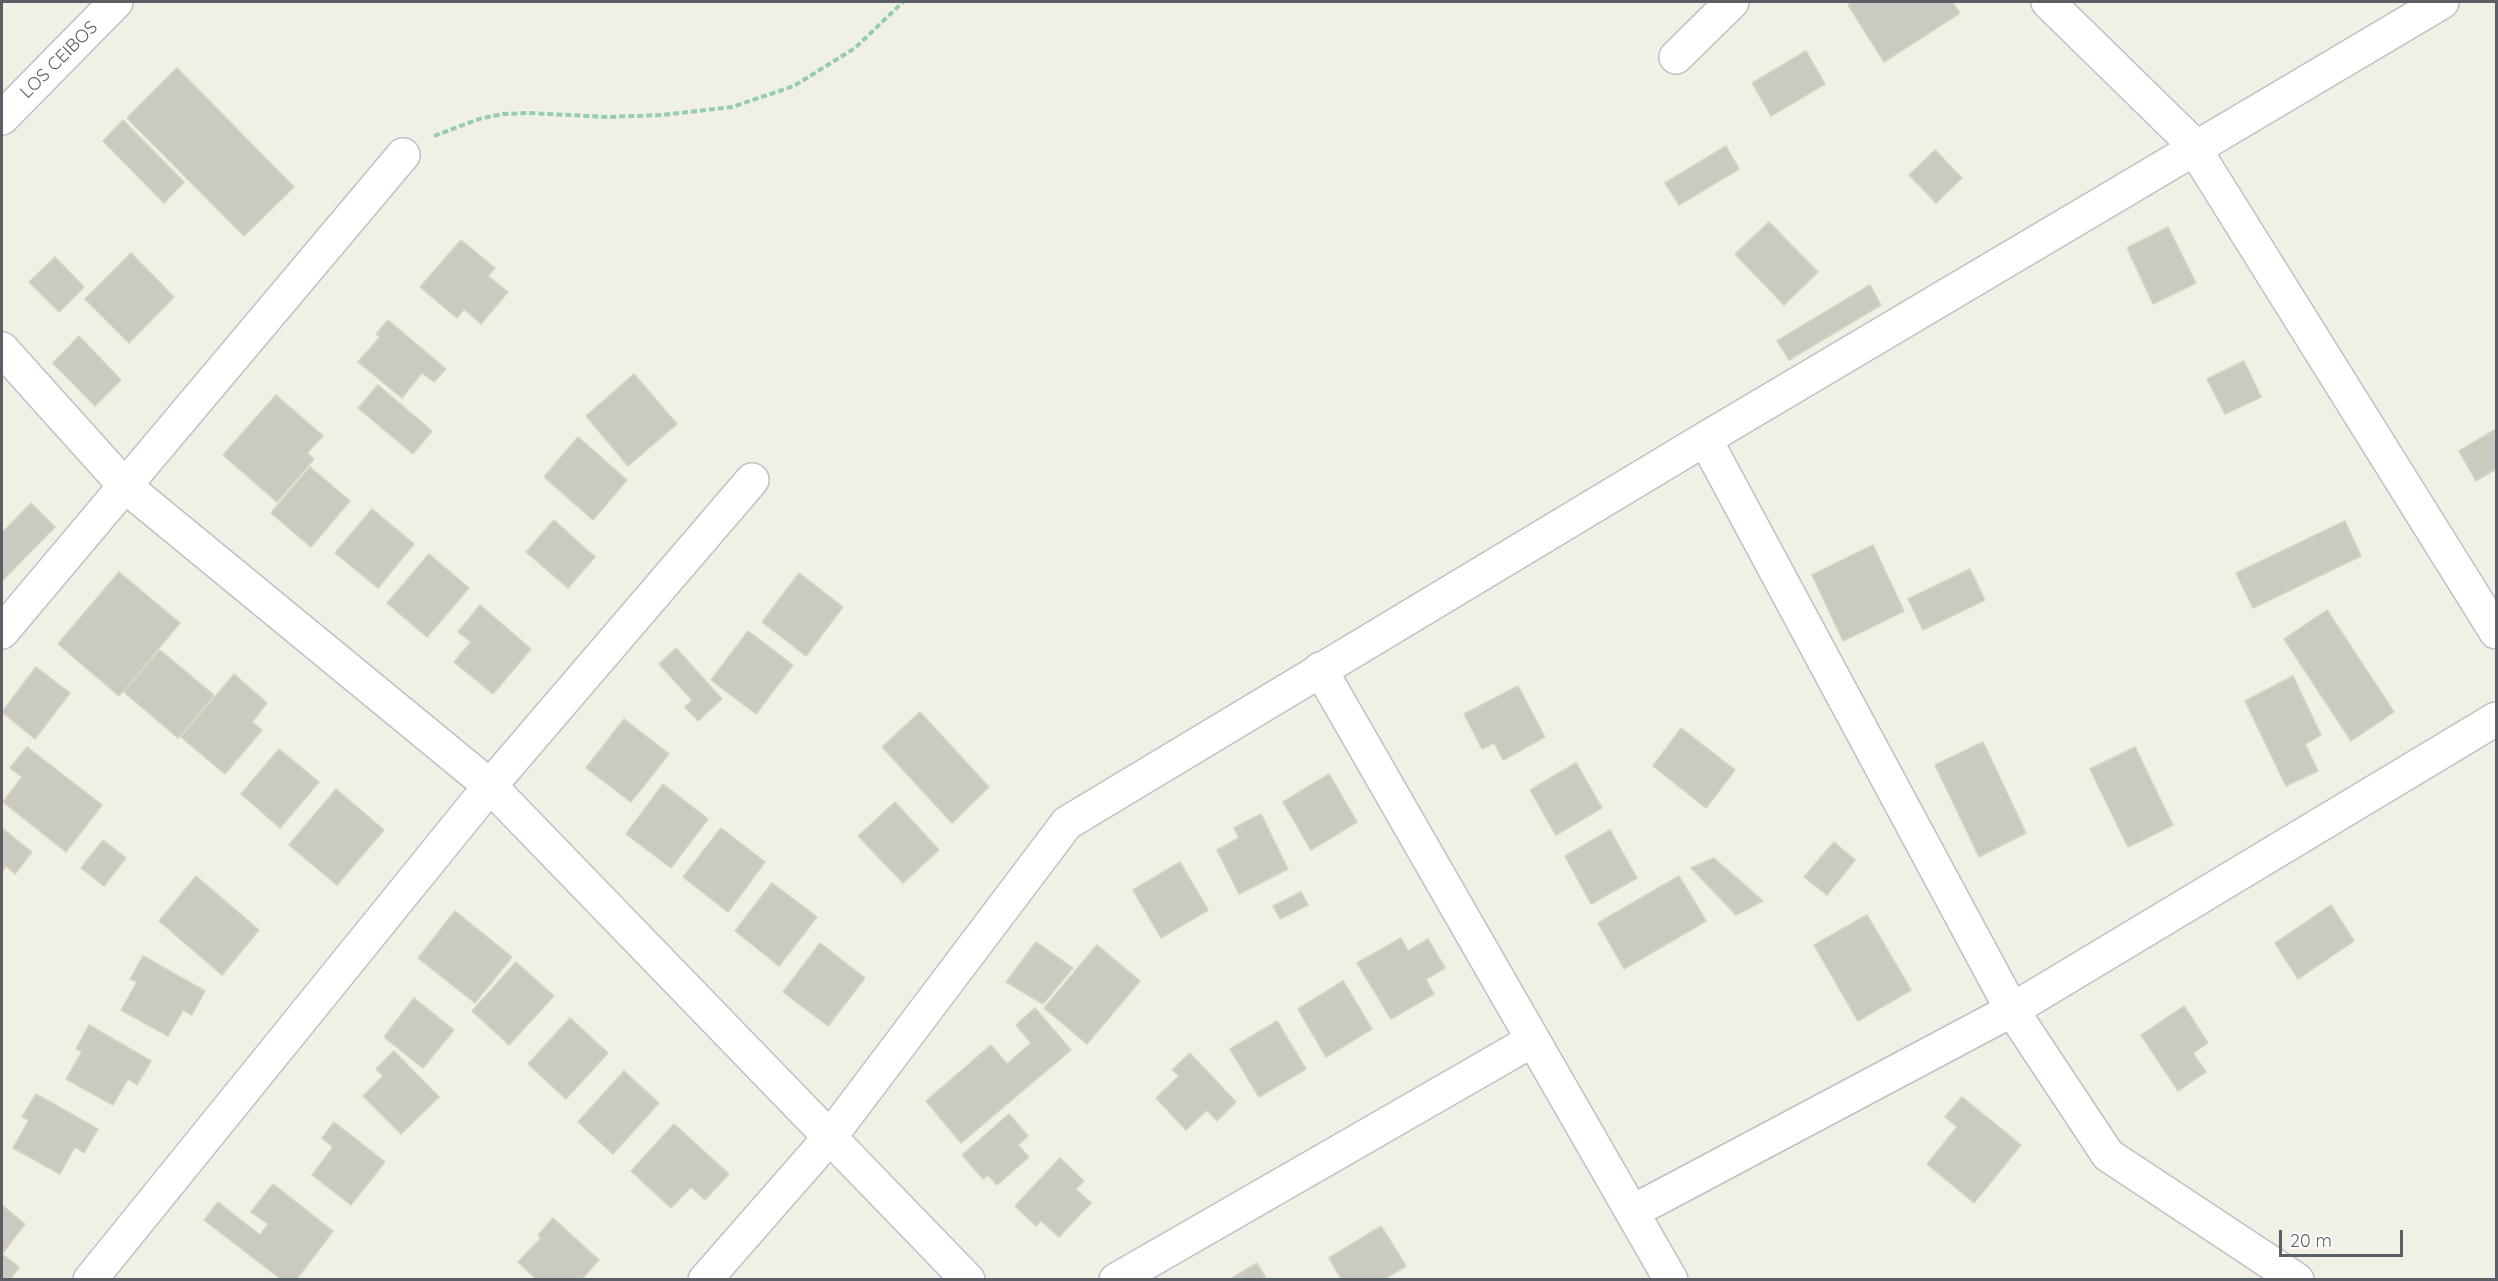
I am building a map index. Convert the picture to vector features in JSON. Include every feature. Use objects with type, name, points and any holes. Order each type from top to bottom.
[{"type":"street","name":"LOS CEIBOS","points":[[2,118],[116,2]]},
{"type":"street","points":[[1676,57],[1732,2]]},
{"type":"street","points":[[2048,2],[2189,140],[2496,632]]},
{"type":"street","points":[[705,1280],[830,1137],[1067,823],[1705,439],[2442,2]]},
{"type":"street","points":[[2,632],[404,155]]},
{"type":"street","points":[[2,349],[125,486],[490,786],[968,1280]]},
{"type":"street","points":[[1705,439],[2012,1010],[2108,1155],[2296,1280]]},
{"type":"street","points":[[90,1280],[490,786],[752,480]]},
{"type":"street","points":[[1320,669],[1671,1280]]},
{"type":"street","points":[[1632,1212],[2012,1010],[2496,719]]},
{"type":"street","points":[[1116,1280],[1533,1040]]},
{"type":"path","points":[[404,155],[452,128],[479,118],[503,114],[630,116],[662,115],[732,107],[794,86],[855,48],[903,2]]},
{"type":"building","points":[[1854,2],[1952,2],[1960,13],[1884,62],[1848,5]]},
{"type":"building","points":[[1806,51],[1825,84],[1771,116],[1752,83]]},
{"type":"building","points":[[177,68],[294,187],[244,236],[127,118]]},
{"type":"building","points":[[123,120],[184,182],[164,203],[103,141]]},
{"type":"building","points":[[1726,146],[1739,169],[1679,205],[1665,183]]},
{"type":"building","points":[[1935,150],[1962,178],[1936,203],[1909,175]]},
{"type":"building","points":[[1769,222],[1818,272],[1784,305],[1735,254]]},
{"type":"building","points":[[2168,227],[2196,283],[2153,304],[2127,248]]},
{"type":"building","points":[[461,240],[495,268],[488,276],[508,292],[481,324],[464,309],[457,318],[420,287]]},
{"type":"building","points":[[131,253],[174,297],[129,343],[85,299]]},
{"type":"building","points":[[55,257],[84,287],[59,312],[29,282]]},
{"type":"building","points":[[1870,285],[1881,305],[1789,360],[1777,341]]},
{"type":"building","points":[[388,320],[446,369],[434,382],[422,373],[402,398],[358,362],[380,337],[376,334]]},
{"type":"building","points":[[79,336],[121,380],[95,406],[53,363]]},
{"type":"building","points":[[2244,361],[2261,397],[2225,414],[2207,379]]},
{"type":"building","points":[[634,374],[677,424],[628,466],[586,416]]},
{"type":"building","points":[[378,385],[432,431],[413,454],[358,408]]},
{"type":"building","points":[[276,395],[323,436],[307,453],[314,459],[277,502],[223,455]]},
{"type":"building","points":[[2496,429],[2496,469],[2476,481],[2459,451]]},
{"type":"building","points":[[578,437],[627,480],[593,520],[544,477]]},
{"type":"building","points":[[310,467],[350,501],[311,547],[271,513]]},
{"type":"building","points":[[31,503],[55,527],[2,581],[2,533]]},
{"type":"building","points":[[372,509],[414,544],[378,588],[335,553]]},
{"type":"building","points":[[554,520],[595,557],[568,588],[526,552]]},
{"type":"building","points":[[2345,521],[2361,556],[2253,608],[2236,573]]},
{"type":"building","points":[[1873,545],[1904,611],[1843,641],[1812,575]]},
{"type":"building","points":[[429,554],[469,588],[427,637],[387,603]]},
{"type":"building","points":[[1970,569],[1985,600],[1923,630],[1908,599]]},
{"type":"building","points":[[119,572],[180,623],[119,696],[58,644]]},
{"type":"building","points":[[799,573],[843,607],[806,656],[762,622]]},
{"type":"building","points":[[480,605],[531,649],[493,694],[454,662],[471,642],[458,632]]},
{"type":"building","points":[[2327,610],[2394,712],[2351,741],[2284,639]]},
{"type":"building","points":[[748,631],[793,665],[756,714],[711,680]]},
{"type":"building","points":[[676,648],[722,699],[698,721],[685,707],[692,700],[659,664]]},
{"type":"building","points":[[160,650],[214,695],[178,738],[124,692]]},
{"type":"building","points":[[36,667],[70,693],[35,739],[2,712]]},
{"type":"building","points":[[234,674],[267,703],[252,722],[262,730],[225,774],[181,737]]},
{"type":"building","points":[[2293,676],[2321,735],[2305,744],[2318,771],[2286,786],[2245,701]]},
{"type":"building","points":[[1518,686],[1545,737],[1503,760],[1494,743],[1482,749],[1464,714]]},
{"type":"building","points":[[920,712],[989,787],[952,823],[882,747]]},
{"type":"building","points":[[624,719],[669,754],[631,802],[586,768]]},
{"type":"building","points":[[1681,728],[1735,770],[1706,808],[1653,766]]},
{"type":"building","points":[[1983,742],[2026,833],[1979,857],[1935,765]]},
{"type":"building","points":[[27,747],[102,805],[66,852],[3,802],[22,777],[10,768]]},
{"type":"building","points":[[2135,747],[2173,825],[2128,847],[2090,769]]},
{"type":"building","points":[[279,749],[319,782],[280,828],[241,794]]},
{"type":"building","points":[[1576,763],[1602,808],[1556,835],[1530,790]]},
{"type":"building","points":[[1329,774],[1357,822],[1311,850],[1283,802]]},
{"type":"building","points":[[663,784],[708,819],[671,868],[626,834]]},
{"type":"building","points":[[336,789],[384,830],[337,885],[289,845]]},
{"type":"building","points":[[895,802],[939,850],[903,883],[858,836]]},
{"type":"building","points":[[1261,814],[1288,869],[1239,894],[1217,850],[1239,838],[1234,828]]},
{"type":"building","points":[[2,828],[32,852],[15,874],[6,866],[2,872]]},
{"type":"building","points":[[721,828],[765,862],[728,912],[683,877]]},
{"type":"building","points":[[1610,830],[1637,878],[1591,904],[1565,856]]},
{"type":"building","points":[[103,840],[126,858],[104,886],[81,868]]},
{"type":"building","points":[[1834,842],[1855,860],[1827,895],[1804,877]]},
{"type":"building","points":[[1714,858],[1763,901],[1736,915],[1691,868]]},
{"type":"building","points":[[1180,862],[1208,910],[1161,938],[1133,890]]},
{"type":"building","points":[[196,876],[259,930],[222,975],[159,921]]},
{"type":"building","points":[[1679,876],[1706,921],[1624,969],[1598,923]]},
{"type":"building","points":[[772,883],[817,917],[779,966],[735,931]]},
{"type":"building","points":[[1301,892],[1308,905],[1280,919],[1273,906]]},
{"type":"building","points":[[2331,905],[2354,941],[2298,979],[2275,943]]},
{"type":"building","points":[[455,911],[512,957],[475,1003],[418,958]]},
{"type":"building","points":[[1867,915],[1911,990],[1858,1021],[1814,945]]},
{"type":"building","points":[[1401,938],[1408,951],[1428,939],[1445,968],[1426,979],[1434,994],[1391,1019],[1357,963]]},
{"type":"building","points":[[1036,942],[1073,968],[1043,1004],[1006,982]]},
{"type":"building","points":[[820,943],[865,978],[828,1026],[783,992]]},
{"type":"building","points":[[1097,945],[1140,981],[1087,1044],[1044,1008]]},
{"type":"building","points":[[143,956],[205,991],[192,1015],[183,1010],[168,1036],[121,1010],[137,982],[130,979]]},
{"type":"building","points":[[516,962],[554,996],[509,1045],[472,1011]]},
{"type":"building","points":[[1343,981],[1372,1029],[1326,1057],[1298,1009]]},
{"type":"building","points":[[414,998],[454,1030],[423,1068],[384,1037]]},
{"type":"building","points":[[2184,1006],[2208,1043],[2193,1053],[2206,1072],[2178,1091],[2141,1035]]},
{"type":"building","points":[[1035,1008],[1071,1050],[961,1143],[926,1101],[991,1045],[1007,1064],[1031,1043],[1016,1025]]},
{"type":"building","points":[[570,1018],[608,1053],[566,1099],[528,1064]]},
{"type":"building","points":[[1277,1021],[1306,1069],[1259,1097],[1230,1049]]},
{"type":"building","points":[[89,1025],[151,1061],[137,1085],[128,1079],[113,1105],[66,1079],[82,1052],[76,1049]]},
{"type":"building","points":[[394,1051],[439,1097],[401,1134],[363,1096],[383,1076],[376,1069]]},
{"type":"building","points":[[1190,1053],[1236,1102],[1217,1121],[1207,1110],[1186,1130],[1156,1098],[1179,1076],[1172,1070]]},
{"type":"building","points":[[624,1071],[659,1103],[613,1154],[578,1122]]},
{"type":"building","points":[[36,1094],[98,1129],[84,1153],[75,1147],[60,1174],[13,1148],[29,1120],[22,1117]]},
{"type":"building","points":[[1962,1097],[2021,1145],[1974,1203],[1927,1164],[1957,1127],[1945,1117]]},
{"type":"building","points":[[1009,1114],[1028,1136],[1018,1145],[1029,1157],[997,1185],[988,1175],[983,1179],[962,1155]]},
{"type":"building","points":[[334,1122],[385,1162],[351,1205],[312,1175],[333,1147],[322,1138]]},
{"type":"building","points":[[674,1124],[729,1174],[705,1200],[691,1187],[671,1208],[631,1171]]},
{"type":"building","points":[[1060,1158],[1084,1181],[1076,1189],[1091,1203],[1059,1237],[1041,1221],[1036,1226],[1015,1206]]},
{"type":"building","points":[[273,1184],[333,1231],[296,1280],[282,1280],[204,1220],[218,1202],[260,1235],[268,1224],[251,1212]]},
{"type":"building","points":[[2,1205],[25,1224],[2,1254]]},
{"type":"building","points":[[553,1218],[599,1260],[581,1280],[537,1280],[518,1262],[541,1238],[538,1235]]},
{"type":"building","points":[[1381,1226],[1406,1266],[1383,1280],[1342,1280],[1329,1258]]},
{"type":"building","points":[[2,1254],[19,1267],[10,1280],[2,1280]]},
{"type":"building","points":[[1257,1263],[1267,1280],[1229,1280]]}]
